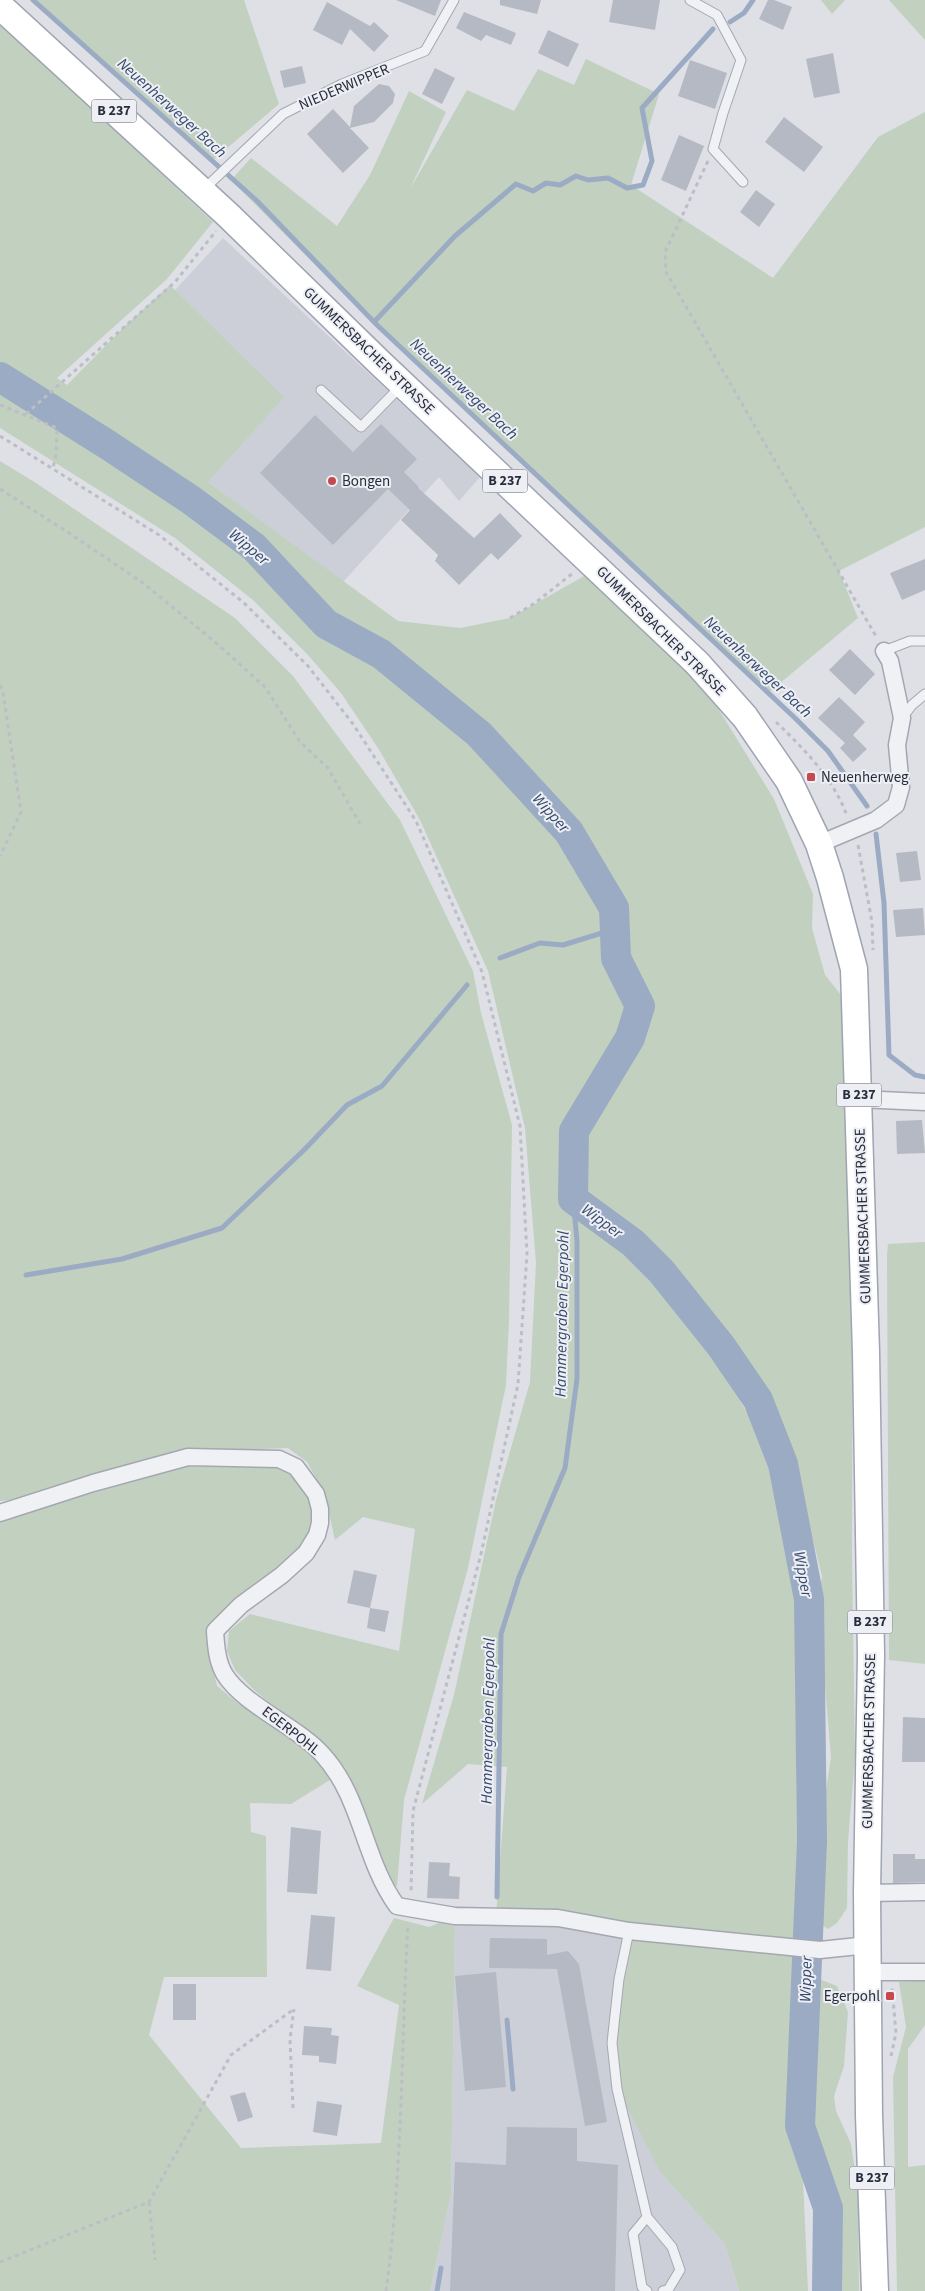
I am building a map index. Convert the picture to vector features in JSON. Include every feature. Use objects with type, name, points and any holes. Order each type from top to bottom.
[{"type":"main road","name":"GUMMERSBACHER STRASSE","points":[[0,6],[209,185],[230,216],[403,384],[697,663],[745,717],[789,781],[818,844],[830,878],[854,969],[859,1099],[870,1655],[868,1944],[879,1972],[869,2114],[876,2291]]},
{"type":"street","points":[[818,844],[876,820],[896,805],[901,787],[897,745],[902,718],[890,661],[884,651]]},
{"type":"street","points":[[859,1099],[925,1102]]},
{"type":"street","name":"EGERPOHL","points":[[0,1513],[93,1483],[188,1457],[279,1459],[296,1467],[316,1494],[320,1509],[320,1523],[317,1536],[306,1553],[282,1575],[241,1605],[215,1631],[216,1651],[226,1675],[232,1682],[244,1694],[321,1752],[341,1777],[375,1870],[397,1906],[411,1910],[455,1916],[558,1918],[629,1931],[820,1950],[868,1944]]},
{"type":"street","points":[[867,1893],[925,1892]]},
{"type":"street","points":[[879,1972],[925,1972]]},
{"type":"lane","name":"NIEDERWIPPER","points":[[209,185],[283,114],[342,84],[398,64],[425,51],[454,0]]},
{"type":"lane","points":[[690,0],[716,15],[742,60],[723,113],[714,149],[743,182]]},
{"type":"lane","points":[[321,390],[361,427],[403,384]]},
{"type":"lane","points":[[884,651],[910,641],[925,641]]},
{"type":"lane","points":[[902,718],[912,705],[925,694]]},
{"type":"lane","points":[[629,1931],[619,1979],[612,2043],[617,2089],[647,2217],[672,2247],[680,2270],[668,2290],[663,2291]]},
{"type":"lane","points":[[644,2290],[633,2234],[647,2217]]},
{"type":"path","points":[[714,149],[665,252],[666,272],[884,651]]},
{"type":"path","points":[[26,414],[175,282],[230,216]]},
{"type":"path","points":[[0,404],[57,428],[56,455],[53,468]]},
{"type":"path","points":[[0,436],[159,535],[243,602],[308,666],[353,724],[416,821],[482,972],[520,1126],[528,1254],[518,1384],[481,1554],[413,1812],[411,1910],[408,1924],[403,2009],[403,2075],[386,2291]]},
{"type":"path","points":[[0,489],[143,583],[215,642],[265,687],[300,742],[328,768],[360,824]]},
{"type":"path","points":[[510,618],[590,561]]},
{"type":"path","points":[[0,685],[3,693],[20,812],[0,856]]},
{"type":"path","points":[[772,718],[808,753],[842,800],[858,847],[872,922],[872,953]]},
{"type":"path","points":[[879,1972],[895,2005],[896,2033],[890,2058]]},
{"type":"path","points":[[155,2260],[148,2202],[231,2055],[294,2009],[290,2039],[294,2108]]},
{"type":"path","points":[[0,2262],[148,2202]]},
{"type":"shaded area","points":[[223,238],[480,477],[459,501],[439,477],[343,582],[208,482],[283,397],[175,290]]},
{"type":"shaded area","points":[[455,1916],[629,1931],[617,2089],[660,2172],[725,2244],[739,2291],[430,2291],[451,2194]]},
{"type":"green space","points":[[32,0],[244,0],[279,104],[212,161]]},
{"type":"green space","points":[[821,0],[845,0],[832,14]]},
{"type":"green space","points":[[889,0],[925,0],[925,40]]},
{"type":"green space","points":[[0,23],[213,222],[167,279],[57,378],[67,385],[125,326],[170,285],[284,397],[208,482],[398,621],[460,628],[510,618],[586,575],[694,677],[716,705],[774,799],[813,894],[812,928],[825,975],[841,995],[850,1095],[853,1241],[852,1555],[855,1758],[848,1841],[847,1908],[837,1923],[828,1929],[818,1923],[818,1845],[831,1757],[818,1602],[822,1576],[793,1461],[760,1388],[720,1329],[641,1239],[606,1205],[597,1228],[632,1252],[709,1347],[753,1423],[777,1479],[795,1600],[797,1841],[802,1948],[795,2002],[808,2291],[739,2291],[725,2244],[660,2172],[617,2089],[612,2043],[629,1931],[496,1917],[507,1767],[468,1764],[422,1804],[454,1695],[496,1500],[530,1382],[536,1263],[525,1128],[488,971],[420,820],[378,748],[341,693],[308,655],[253,600],[175,538],[0,428]]},
{"type":"green space","points":[[586,59],[659,94],[631,185],[773,278],[878,137],[925,112],[925,527],[839,571],[858,618],[767,694],[377,327],[231,180],[251,158],[337,226],[370,175],[409,91],[446,112],[410,189],[467,90],[514,111],[538,69],[574,85]]},
{"type":"green space","points":[[0,461],[36,483],[235,618],[293,676],[400,820],[473,971],[481,1013],[512,1125],[509,1321],[506,1385],[468,1568],[404,1800],[397,1886],[390,1887],[326,1748],[255,1691],[235,1670],[227,1651],[229,1631],[250,1614],[399,1651],[415,1529],[363,1517],[335,1540],[320,1485],[307,1462],[288,1448],[188,1452],[42,1498],[0,1501]]},
{"type":"green space","points":[[925,1242],[925,1664],[889,1660],[887,1255],[888,1244]]},
{"type":"green space","points":[[276,1465],[300,1479],[312,1497],[311,1531],[306,1547],[276,1572],[237,1596],[208,1627],[209,1650],[217,1686],[239,1704],[319,1757],[333,1778],[291,1804],[250,1803],[251,1832],[266,1836],[267,1977],[164,1977],[149,2035],[241,2148],[381,2143],[399,2005],[357,1986],[394,1918],[429,1927],[455,1916],[451,2194],[430,2291],[0,2291],[0,1510],[43,1507],[186,1467]]},
{"type":"green space","points":[[819,1979],[837,1986],[848,2012],[844,2066],[834,2096],[836,2111],[851,2144],[858,2190],[859,2291],[834,2291],[830,2244],[834,2189],[811,2129],[811,1984]]},
{"type":"green space","points":[[925,1980],[925,2025],[908,2049],[908,2167],[925,2165],[925,2291],[897,2291],[893,2077],[906,2027],[899,1982]]},
{"type":"building","points":[[396,0],[441,0],[435,16]]},
{"type":"building","points":[[500,0],[541,0],[537,14],[500,5]]},
{"type":"building","points":[[613,0],[660,0],[655,30],[609,22]]},
{"type":"building","points":[[768,0],[774,0],[792,7],[783,30],[759,19]]},
{"type":"building","points":[[327,2],[370,26],[374,22],[389,36],[374,52],[350,29],[342,45],[313,30]]},
{"type":"building","points":[[464,12],[516,33],[511,45],[486,35],[481,41],[456,28]]},
{"type":"building","points":[[548,30],[579,44],[568,67],[538,53]]},
{"type":"building","points":[[833,53],[840,93],[814,98],[806,59]]},
{"type":"building","points":[[690,60],[727,73],[715,109],[678,96]]},
{"type":"building","points":[[302,66],[306,83],[284,88],[280,71]]},
{"type":"building","points":[[435,68],[455,78],[442,104],[422,94]]},
{"type":"building","points":[[379,84],[389,86],[395,94],[393,103],[374,122],[350,128],[369,148],[343,173],[307,134],[333,109],[350,127],[354,106]]},
{"type":"building","points":[[784,117],[823,147],[804,172],[765,142]]},
{"type":"building","points":[[679,135],[704,146],[686,191],[661,180]]},
{"type":"building","points":[[756,190],[775,204],[759,227],[740,212]]},
{"type":"building","name":"Bongen","points":[[315,415],[353,452],[381,424],[417,459],[404,472],[418,488],[474,538],[500,513],[522,536],[498,560],[491,553],[459,585],[435,561],[438,555],[401,520],[410,510],[388,489],[333,545],[260,473]]},
{"type":"building","points":[[925,559],[925,590],[902,600],[890,573]]},
{"type":"building","points":[[850,649],[875,674],[855,695],[829,670]]},
{"type":"building","points":[[839,697],[865,722],[853,735],[867,749],[853,762],[840,748],[845,743],[818,718]]},
{"type":"building","points":[[917,851],[921,880],[900,882],[896,853]]},
{"type":"building","points":[[923,908],[925,935],[896,937],[893,910]]},
{"type":"building","points":[[922,1120],[925,1153],[897,1154],[896,1121]]},
{"type":"building","points":[[354,1570],[377,1575],[370,1608],[347,1603]]},
{"type":"building","points":[[370,1608],[389,1611],[385,1632],[367,1628]]},
{"type":"building","points":[[903,1717],[925,1718],[925,1762],[902,1762]]},
{"type":"building","points":[[291,1827],[321,1831],[317,1894],[287,1892]]},
{"type":"building","points":[[893,1854],[915,1854],[915,1859],[925,1859],[925,1882],[893,1883]]},
{"type":"building","points":[[429,1862],[450,1863],[449,1876],[460,1877],[459,1899],[427,1898]]},
{"type":"building","points":[[311,1915],[335,1917],[331,1971],[306,1969]]},
{"type":"building","points":[[490,1938],[547,1939],[547,1955],[568,1951],[579,1964],[607,2122],[585,2126],[557,1969],[489,1968]]},
{"type":"building","points":[[496,1972],[506,2087],[465,2091],[455,1976]]},
{"type":"building","points":[[173,1984],[196,1984],[196,2020],[173,2020]]},
{"type":"building","points":[[304,2026],[332,2028],[331,2035],[339,2036],[336,2064],[319,2062],[319,2056],[302,2055]]},
{"type":"building","points":[[245,2092],[253,2117],[238,2122],[230,2096]]},
{"type":"building","points":[[317,2101],[342,2105],[337,2136],[313,2132]]},
{"type":"building","points":[[507,2127],[577,2128],[577,2161],[618,2165],[615,2291],[450,2291],[455,2162],[506,2165]]},
{"type":"waterway","name":"Neuenherweger Bach","points":[[33,0],[257,201],[377,325],[796,719],[828,751],[867,806]]},
{"type":"waterway","points":[[730,22],[744,13],[753,0]]},
{"type":"waterway","points":[[374,322],[455,236],[516,184],[533,191],[546,183],[560,185],[576,176],[588,180],[608,178],[627,188],[643,185],[652,161],[642,108],[713,29]]},
{"type":"waterway","name":"Wipper","points":[[0,377],[191,500],[254,547],[326,624],[381,654],[479,734],[569,832],[614,908],[616,958],[640,1006],[630,1038],[574,1131],[573,1199],[633,1243],[661,1271],[721,1346],[758,1400],[783,1464],[809,1599],[812,1841],[800,2126],[828,2208],[827,2291]]},
{"type":"waterway","name":"Neuenherweger Bach","points":[[876,834],[884,903],[889,1055],[915,1075],[925,1077]]},
{"type":"waterway","points":[[500,958],[540,943],[563,945],[615,929]]},
{"type":"waterway","points":[[26,1275],[122,1259],[222,1228],[305,1149],[347,1105],[382,1086],[467,985]]},
{"type":"waterway","name":"Hammergraben Egerpohl","points":[[497,1897],[501,1634],[519,1577],[565,1468],[577,1379],[577,1241],[573,1199]]},
{"type":"waterway","name":"Hammergraben Egerpohl","points":[[507,2020],[513,2089]]},
{"type":"waterway","name":"Hammergraben Egerpohl","points":[[437,2291],[441,2268]]},
{"type":"place","name":"Bongen","points":[[332,481]]},
{"type":"place","name":"Neuenherweg","points":[[811,777]]},
{"type":"place","name":"Egerpohl","points":[[890,1996]]}]
